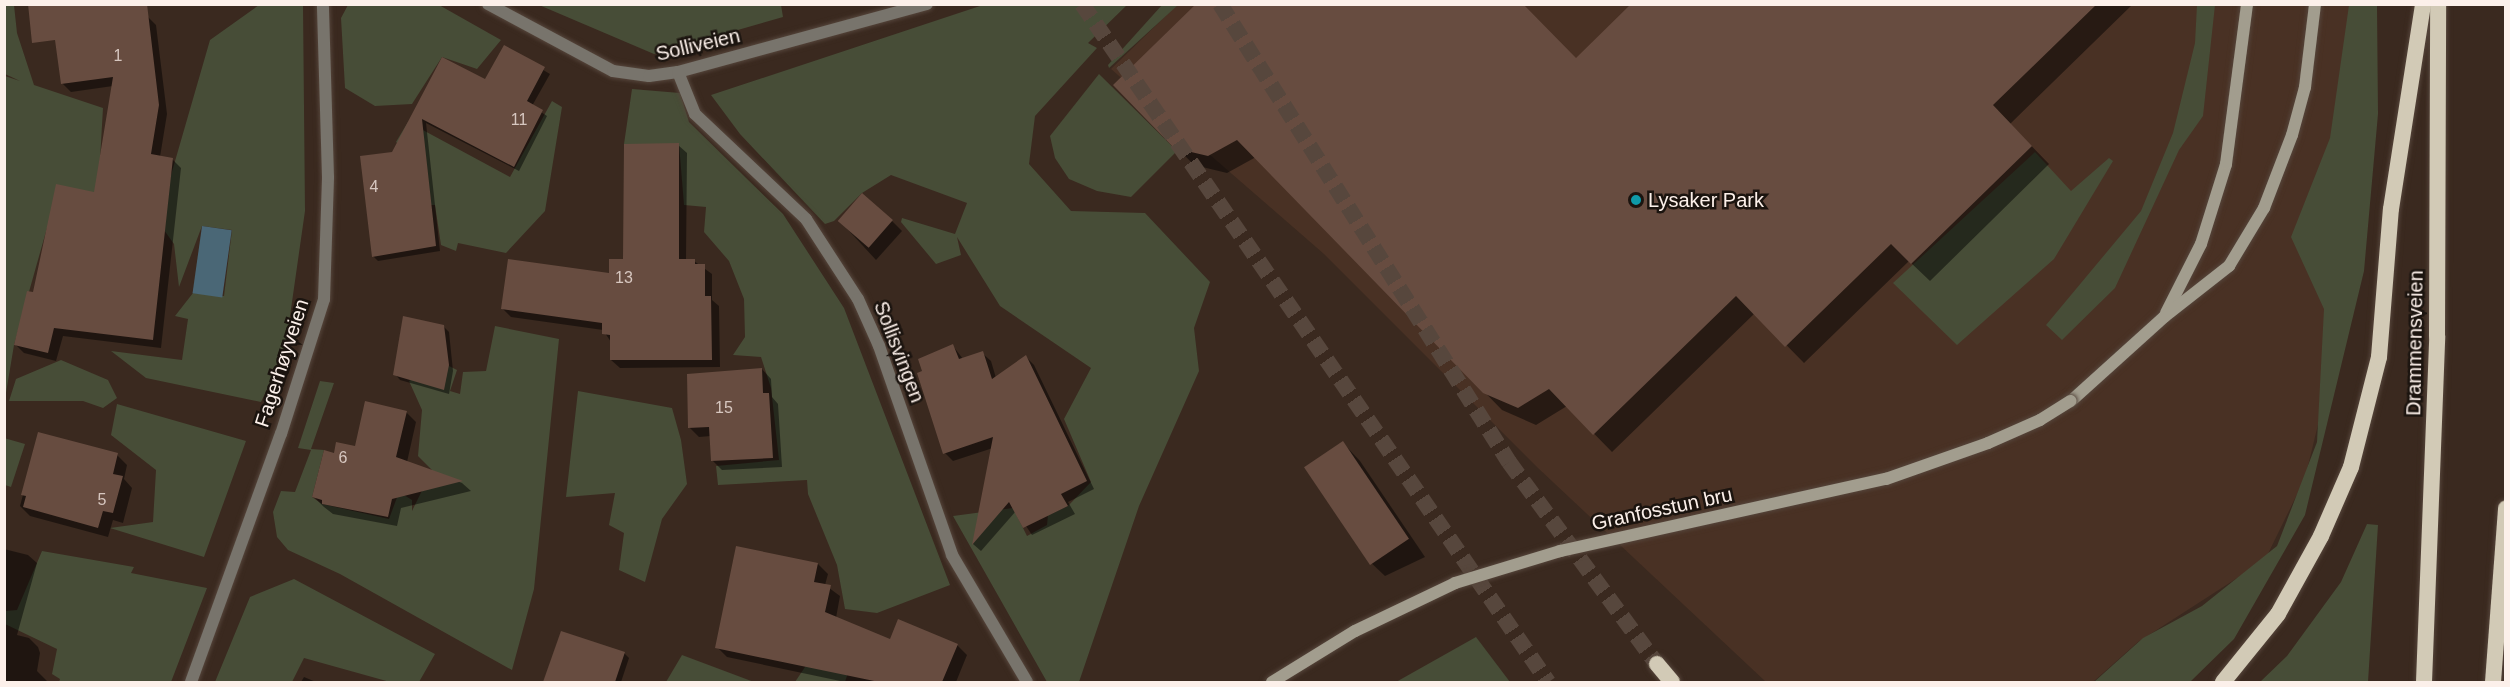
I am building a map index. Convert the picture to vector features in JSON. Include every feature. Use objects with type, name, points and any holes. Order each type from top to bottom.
[{"type":"highway","points":[[2223,682],[2278,614],[2321,536],[2350,467],[2379,357],[2391,209],[2423,4]]},
{"type":"highway","name":"Drammensveien","points":[[2424,682],[2437,336],[2438,4]]},
{"type":"highway","points":[[2493,682],[2505,508]]},
{"type":"highway","points":[[1657,664],[1672,682]]},
{"type":"main road","points":[[2164,317],[2201,244],[2226,164],[2247,4]]},
{"type":"main road","points":[[2164,317],[2229,266],[2264,208],[2292,135],[2305,87],[2315,4]]},
{"type":"main road","name":"Granfosstun bru","points":[[1272,682],[1355,631],[1455,583],[1560,551],[1886,479],[1988,443],[2040,420],[2071,401],[2111,369],[2164,317]]},
{"type":"street","name":"Fagerhøyveien","points":[[190,682],[281,434],[324,299],[328,177],[323,4]]},
{"type":"street","name":"Solliveien","points":[[488,4],[614,71],[649,76],[678,72],[927,4]]},
{"type":"street","name":"Sollisvingen","points":[[678,72],[695,114],[806,219],[858,299],[879,346],[952,555],[1027,682]]},
{"type":"shaded area","points":[[1177,5],[2360,5],[2367,224],[2305,478],[2265,560],[2138,642],[2093,682],[1766,682],[1538,468],[1324,254],[1111,69]]},
{"type":"green space","points":[[5,5],[14,5],[17,33],[34,85],[103,108],[100,160],[171,175],[210,40],[259,5],[303,5],[305,211],[285,351],[261,402],[146,378],[111,351],[182,360],[188,319],[175,316],[193,293],[224,296],[232,230],[202,226],[179,287],[174,244],[164,230],[47,228],[14,345],[5,399],[5,76],[20,81],[5,74]]},
{"type":"green space","points":[[348,5],[439,5],[501,40],[477,69],[442,57],[412,104],[375,106],[345,88],[341,18]]},
{"type":"green space","points":[[539,5],[781,5],[783,17],[654,54]]},
{"type":"green space","points":[[983,5],[1127,5],[1088,43],[1097,48],[1035,116],[1029,164],[1071,211],[1145,213],[1210,282],[1194,328],[1199,371],[1139,506],[1079,682],[1047,682],[953,516],[1013,508],[1027,536],[1047,525],[1048,515],[1068,506],[1091,482],[1064,419],[1091,368],[1000,306],[957,237],[961,255],[936,264],[901,222],[902,218],[955,234],[967,203],[891,175],[862,193],[834,221],[825,224],[740,134],[711,95]]},
{"type":"green space","points":[[1162,5],[1178,5],[1109,68],[1108,65]]},
{"type":"green space","points":[[2197,5],[2215,5],[2203,116],[2179,150],[2115,288],[2062,340],[2046,325],[2141,211],[2173,133],[2195,43]]},
{"type":"green space","points":[[2349,5],[2377,5],[2378,114],[2364,271],[2305,515],[2234,639],[2190,682],[2094,682],[2143,638],[2202,606],[2277,546],[2317,442],[2324,309],[2291,237],[2330,138]]},
{"type":"green space","points":[[1099,74],[1177,151],[1131,197],[1097,191],[1069,179],[1055,158],[1050,136]]},
{"type":"green space","points":[[632,89],[680,93],[689,122],[783,214],[844,308],[950,585],[877,613],[845,609],[837,565],[808,494],[807,480],[718,485],[716,466],[779,460],[771,388],[761,357],[733,355],[745,337],[744,299],[729,261],[704,232],[706,207],[684,205],[679,144],[624,144]]},
{"type":"green space","points":[[552,101],[562,107],[545,211],[506,253],[458,243],[456,251],[441,245],[435,205],[427,205],[423,167],[396,142],[408,122],[510,177]]},
{"type":"green space","points":[[2035,152],[2071,191],[2109,158],[2113,161],[2054,259],[1957,345],[1893,283]]},
{"type":"green space","points":[[495,326],[559,339],[534,589],[512,670],[340,574],[288,550],[277,537],[273,512],[281,491],[295,492],[311,450],[298,448],[320,381],[334,383],[311,449],[324,450],[312,497],[322,504],[389,519],[399,492],[412,500],[412,511],[432,470],[418,456],[422,410],[409,381],[441,362],[457,370],[450,391],[460,394],[463,372],[486,371]]},
{"type":"green space","points":[[61,360],[108,380],[117,398],[103,408],[83,401],[9,401],[16,379]]},
{"type":"green space","points":[[578,391],[672,408],[681,440],[687,484],[662,519],[645,582],[619,570],[624,533],[609,525],[615,493],[566,497]]},
{"type":"green space","points":[[117,404],[246,441],[204,557],[110,528],[153,522],[156,470],[111,435]]},
{"type":"green space","points":[[4,438],[25,444],[11,487],[5,485]]},
{"type":"green space","points":[[2367,524],[2378,525],[2368,682],[2260,682],[2287,656],[2341,582]]},
{"type":"green space","points":[[42,551],[134,567],[131,573],[207,588],[171,682],[59,682],[60,679],[52,674],[57,649],[5,624],[6,611],[17,610]]},
{"type":"green space","points":[[294,579],[435,654],[419,682],[390,682],[304,658],[292,682],[215,682],[250,597]]},
{"type":"green space","points":[[825,637],[858,642],[845,682],[795,682]]},
{"type":"green space","points":[[1476,637],[1510,682],[1396,682]]},
{"type":"green space","points":[[682,655],[754,682],[666,682]]},
{"type":"water","points":[[202,226],[232,230],[222,298],[193,293]]},
{"type":"building","points":[[28,4],[147,4],[159,105],[151,154],[173,158],[153,340],[54,328],[48,353],[14,345],[27,291],[33,292],[56,184],[94,192],[113,77],[61,84],[55,40],[32,43]]},
{"type":"building","name":"Lysaker Park","points":[[1196,4],[1523,4],[1576,58],[1631,4],[2097,4],[1993,105],[2032,146],[1911,264],[1891,244],[1785,347],[1736,296],[1593,435],[1549,389],[1518,408],[1483,393],[1237,140],[1208,156],[1174,148],[1113,85]]},
{"type":"building","points":[[504,45],[545,67],[527,101],[543,110],[514,167],[422,119],[436,246],[372,257],[360,156],[392,152],[442,57],[485,79]]},
{"type":"building","points":[[679,143],[679,259],[695,259],[695,264],[705,264],[705,296],[711,296],[712,360],[610,360],[610,335],[602,334],[602,323],[501,309],[508,259],[609,273],[609,259],[623,259],[624,144]]},
{"type":"building","points":[[862,193],[893,220],[869,248],[838,221]]},
{"type":"building","points":[[403,316],[444,325],[449,365],[444,390],[393,375]]},
{"type":"building","points":[[953,344],[959,359],[983,351],[992,379],[1026,355],[1087,481],[1061,494],[1068,506],[1023,528],[1009,502],[972,545],[993,437],[943,454],[917,373],[922,371],[918,359]]},
{"type":"building","points":[[762,368],[763,393],[769,393],[773,458],[711,461],[709,427],[688,428],[687,374]]},
{"type":"building","points":[[365,401],[407,411],[396,457],[463,481],[392,499],[388,517],[322,504],[322,500],[312,497],[324,450],[334,453],[336,442],[355,446]]},
{"type":"building","points":[[38,432],[118,453],[113,474],[123,476],[113,513],[103,511],[98,528],[23,507],[26,496],[21,495]]},
{"type":"building","points":[[1343,441],[1409,539],[1370,565],[1304,467]]},
{"type":"building","points":[[736,546],[818,563],[814,582],[831,585],[825,612],[890,639],[898,619],[958,644],[942,682],[879,682],[715,648]]},
{"type":"building","points":[[561,631],[625,652],[615,682],[543,682]]},
{"type":"tunnel","points":[[1082,4],[1548,682]]},
{"type":"tunnel","points":[[1220,4],[1509,462],[1657,664]]},
{"type":"place","name":"Lysaker Park","points":[[1636,200]]}]
